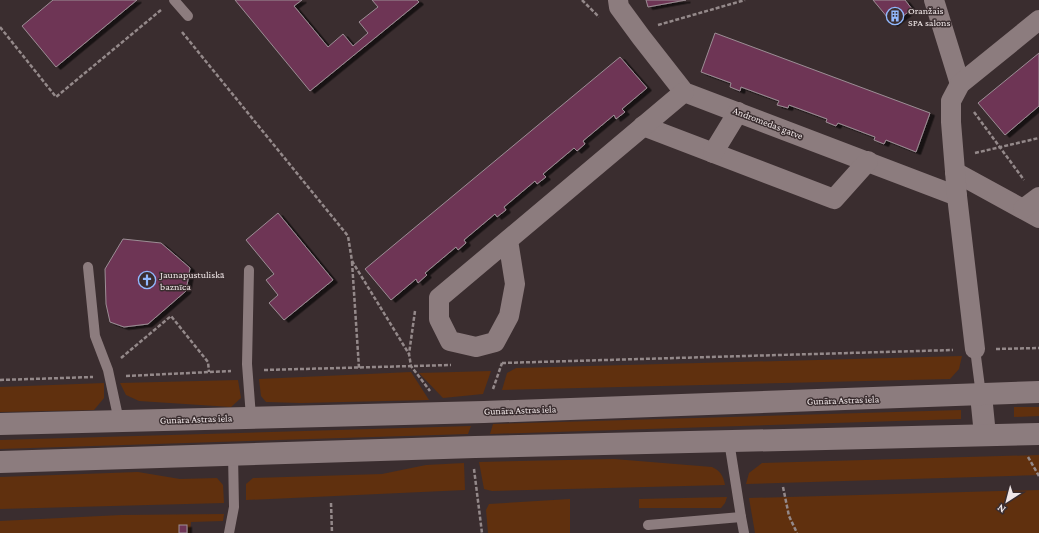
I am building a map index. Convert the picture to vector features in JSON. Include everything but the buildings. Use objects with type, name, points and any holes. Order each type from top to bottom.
[{"type":"main road","name":"Gunāra Astras iela","points":[[0,424],[441,413],[1039,392]]},
{"type":"main road","points":[[981,395],[985,435]]},
{"type":"main road","points":[[0,462],[467,447],[1039,434]]},
{"type":"street","points":[[508,240],[515,284],[509,316],[495,342],[476,347],[450,340],[439,319],[439,298],[684,92],[619,7],[618,0]]},
{"type":"street","points":[[934,0],[960,84]]},
{"type":"street","points":[[975,350],[957,196],[950,122],[951,101],[960,84],[1039,20]]},
{"type":"street","name":"Andromedas gatve","points":[[684,92],[957,196]]},
{"type":"street","points":[[713,153],[738,112]]},
{"type":"street","points":[[643,126],[834,199],[868,161]]},
{"type":"street","points":[[955,172],[1035,205]]},
{"type":"lane","points":[[174,0],[188,16]]},
{"type":"lane","points":[[88,267],[95,336],[108,370],[119,421]]},
{"type":"lane","points":[[248,270],[248,371],[251,417]]},
{"type":"lane","points":[[975,350],[981,395]]},
{"type":"lane","points":[[729,442],[744,533]]},
{"type":"lane","points":[[229,533],[234,507],[233,454]]},
{"type":"lane","points":[[648,525],[741,517]]},
{"type":"path","points":[[636,30],[693,16],[745,0]]},
{"type":"path","points":[[0,27],[56,97],[165,6]]},
{"type":"path","points":[[190,41],[348,236],[352,261],[359,368]]},
{"type":"path","points":[[972,109],[1035,205]]},
{"type":"path","points":[[974,154],[1039,138]]},
{"type":"path","points":[[352,261],[409,354]]},
{"type":"path","points":[[416,305],[409,354],[411,366],[436,399],[441,413]]},
{"type":"path","points":[[118,360],[171,316],[208,362],[209,372]]},
{"type":"path","points":[[495,364],[1039,348]]},
{"type":"path","points":[[493,391],[502,364]]},
{"type":"path","points":[[126,376],[209,372],[457,365]]},
{"type":"path","points":[[0,380],[94,377]]},
{"type":"path","points":[[473,461],[482,533]]},
{"type":"path","points":[[783,487],[789,516],[797,533]]},
{"type":"path","points":[[331,503],[332,533]]},
{"type":"shaded area","points":[[962,356],[959,369],[950,379],[502,390],[507,373],[516,368]]},
{"type":"shaded area","points":[[491,371],[483,394],[443,398],[419,373]]},
{"type":"shaded area","points":[[411,372],[429,400],[301,403],[266,402],[261,396],[259,379]]},
{"type":"shaded area","points":[[238,380],[241,398],[231,407],[139,401],[126,395],[120,383]]},
{"type":"shaded area","points":[[104,383],[104,398],[94,410],[0,412],[0,387]]},
{"type":"shaded area","points":[[1014,407],[1039,407],[1039,416],[1014,417]]},
{"type":"shaded area","points":[[961,410],[961,419],[490,434],[493,424]]},
{"type":"shaded area","points":[[471,426],[468,434],[0,449],[0,440]]},
{"type":"shaded area","points":[[1039,455],[1039,475],[746,484],[749,473],[762,463]]},
{"type":"shaded area","points":[[614,459],[712,467],[721,474],[725,485],[492,491],[484,489],[479,462]]},
{"type":"shaded area","points":[[464,463],[465,490],[246,500],[246,484],[253,478],[382,474],[426,465]]},
{"type":"shaded area","points":[[138,472],[180,479],[217,478],[223,485],[224,503],[0,509],[0,477]]},
{"type":"shaded area","points":[[1039,490],[1039,533],[755,533],[749,498]]},
{"type":"shaded area","points":[[727,497],[721,508],[639,508],[639,499]]},
{"type":"shaded area","points":[[570,499],[570,533],[488,533],[486,510],[489,504]]},
{"type":"shaded area","points":[[224,514],[223,521],[191,522],[190,533],[0,533],[0,521],[121,515]]},
{"type":"place","name":"Oranžais SPA salons","points":[[895,16]]},
{"type":"place","name":"Jaunapustuliskā baznīca","points":[[147,280]]}]
